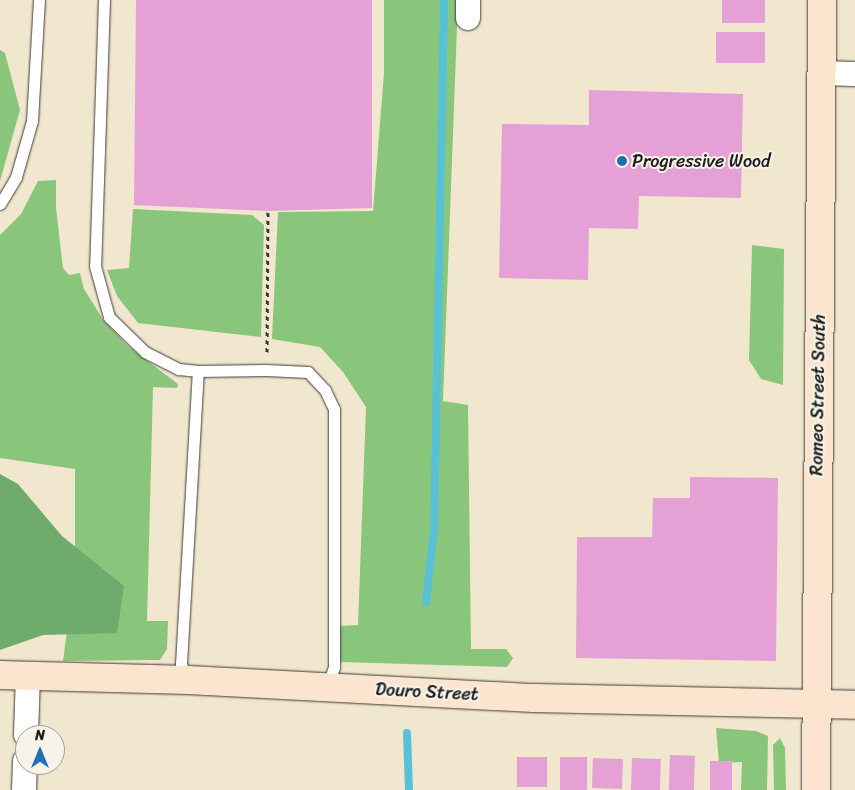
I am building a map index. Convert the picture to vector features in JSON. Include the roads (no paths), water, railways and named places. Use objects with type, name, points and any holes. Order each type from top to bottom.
[{"type":"street","name":"Romeo Street South","points":[[816,790],[822,0]]},
{"type":"street","points":[[821,73],[855,74]]},
{"type":"street","name":"Douro Street","points":[[0,675],[188,680],[534,698],[855,704]]},
{"type":"street","points":[[26,725],[28,676]]},
{"type":"street","points":[[24,790],[25,775]]},
{"type":"lane","points":[[0,204],[16,177],[32,121],[39,0]]},
{"type":"lane","points":[[104,0],[95,266],[109,317],[145,352],[179,369],[198,371],[266,370],[308,372],[326,390],[334,410],[334,667],[327,687]]},
{"type":"lane","points":[[188,680],[181,664],[198,371]]},
{"type":"waterway","points":[[426,602],[434,530],[444,0]]},
{"type":"waterway","points":[[407,733],[409,790]]},
{"type":"place","name":"Progressive Wood","points":[[622,161]]}]
